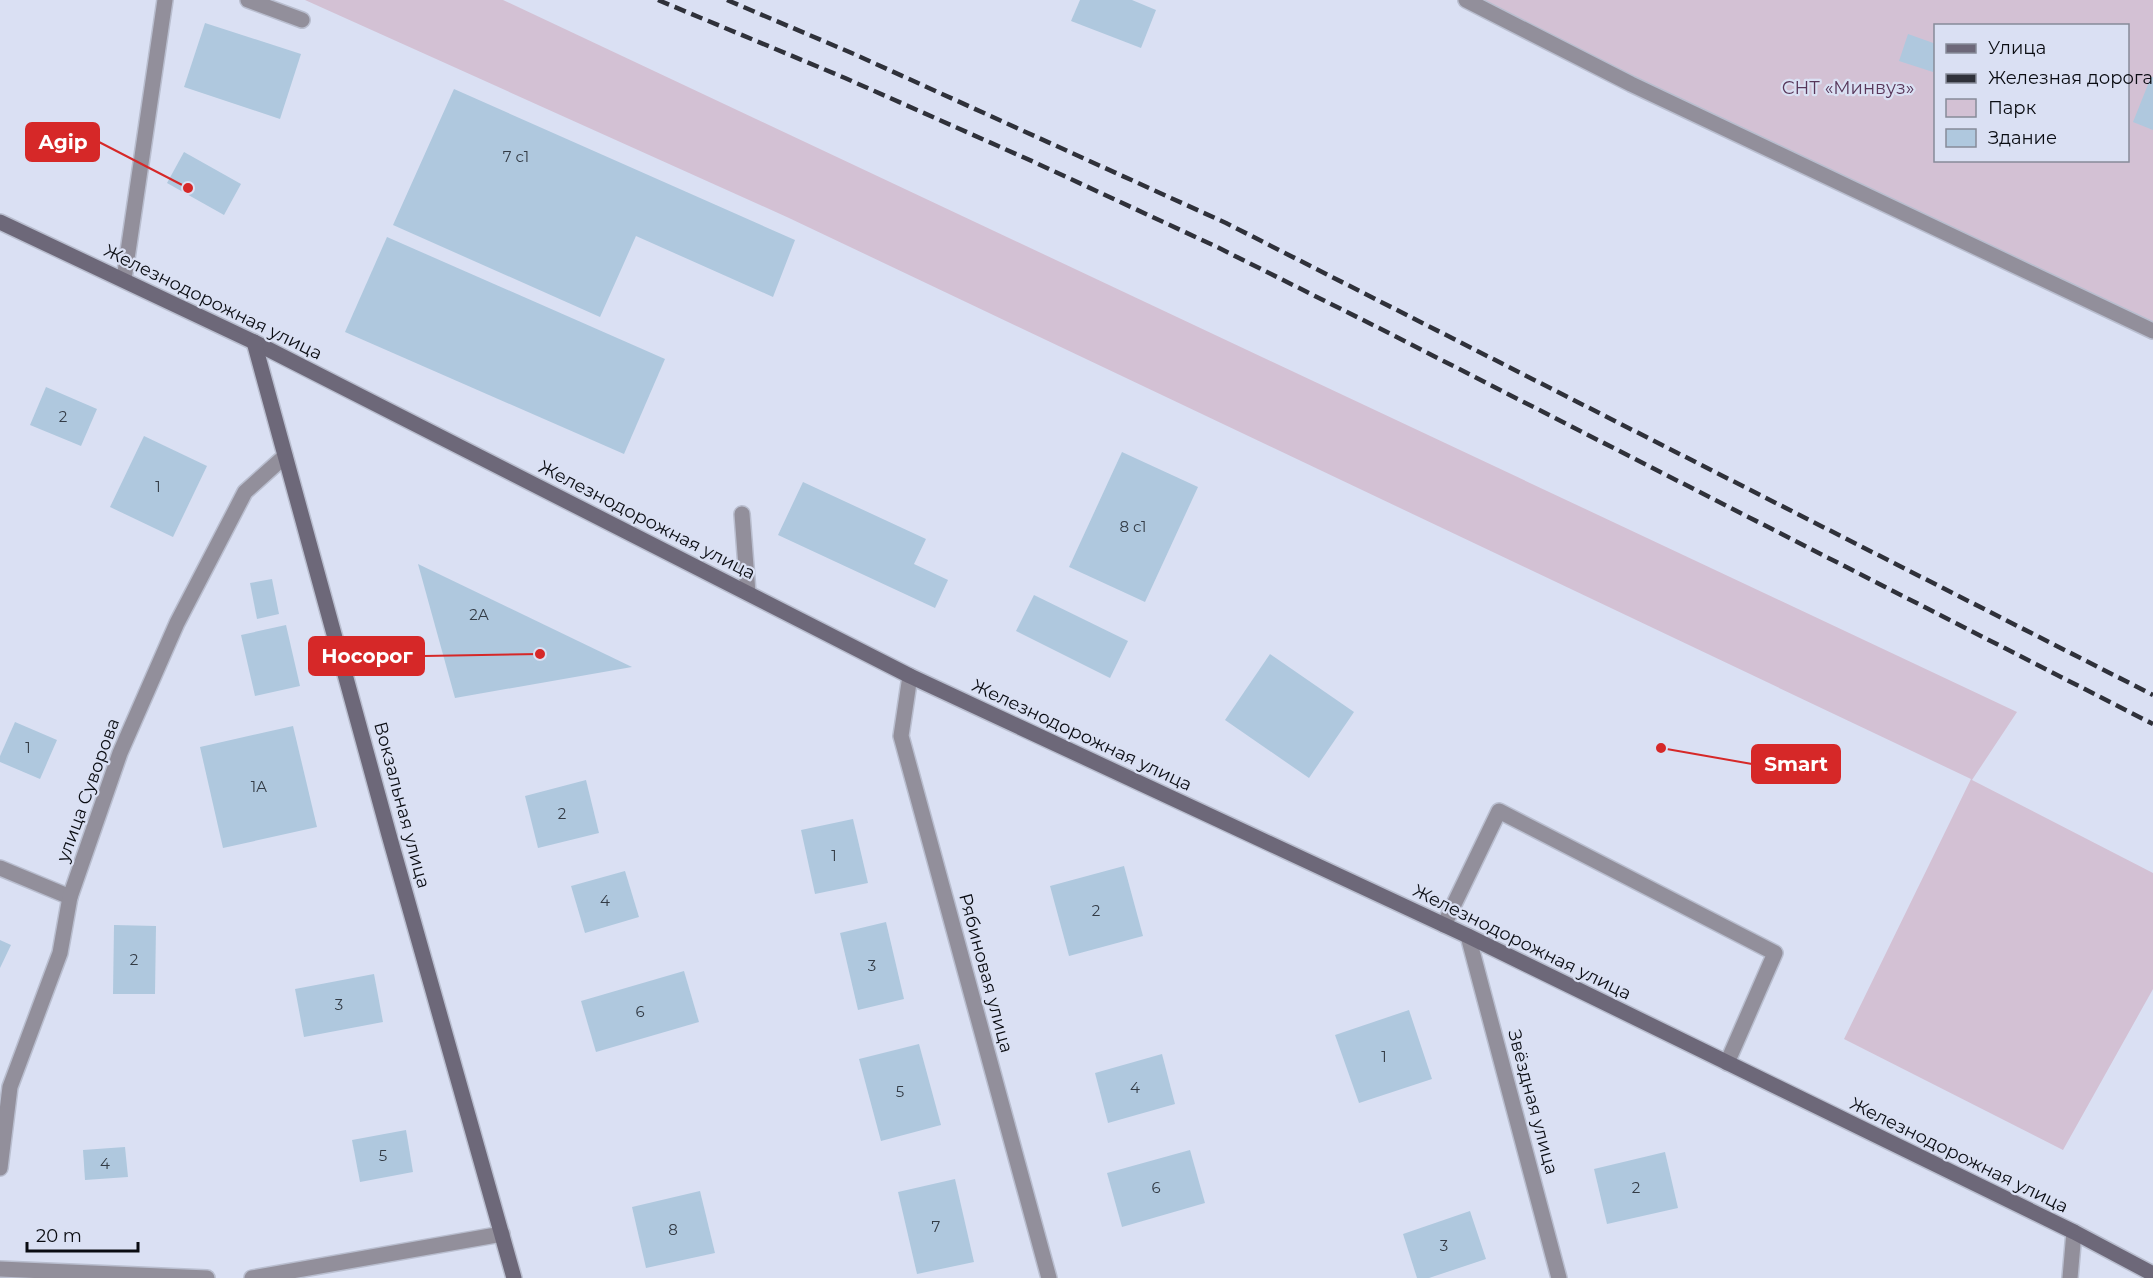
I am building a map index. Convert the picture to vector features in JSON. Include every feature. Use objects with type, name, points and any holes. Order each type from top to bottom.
[{"type":"main road","name":"Железнодорожная улица","points":[[0,222],[254,342],[910,676],[1468,936],[2074,1232],[2153,1274]]},
{"type":"main road","name":"Вокзальная улица","points":[[254,342],[514,1278]]},
{"type":"street","points":[[124,279],[165,0]]},
{"type":"street","points":[[248,0],[302,20]]},
{"type":"street","points":[[1466,0],[1631,84],[2153,331]]},
{"type":"street","name":"улица Суворова","points":[[0,1168],[10,1087],[60,953],[70,897],[120,753],[177,622],[245,492],[285,456]]},
{"type":"street","points":[[742,514],[748,593]]},
{"type":"street","name":"Рябиновая улица","points":[[910,676],[901,736],[1049,1278]]},
{"type":"street","points":[[1444,925],[1499,811],[1775,953],[1727,1063]]},
{"type":"street","points":[[0,868],[70,897]]},
{"type":"street","name":"Звёздная улица","points":[[1468,936],[1559,1278]]},
{"type":"street","points":[[2070,1278],[2074,1232]]},
{"type":"street","points":[[252,1278],[502,1234]]},
{"type":"street","points":[[0,1269],[207,1278]]},
{"type":"green space","points":[[305,0],[503,0],[2017,712],[1972,780],[2153,873],[2153,989],[2063,1150],[1844,1039],[1971,779],[789,218]]},
{"type":"green space","name":"СНТ «Минвуз»","points":[[1466,0],[2153,0],[2153,331]]},
{"type":"building","points":[[1080,0],[1132,0],[1156,10],[1141,48],[1071,21]]},
{"type":"building","points":[[205,23],[301,54],[280,119],[184,87]]},
{"type":"building","points":[[1908,34],[1934,43],[1933,72],[1899,61]]},
{"type":"building","points":[[2151,77],[2153,77],[2153,130],[2133,122]]},
{"type":"building","points":[[454,89],[795,240],[773,297],[636,236],[600,317],[393,225]]},
{"type":"building","points":[[184,152],[241,184],[224,215],[167,183]]},
{"type":"building","points":[[387,237],[665,359],[624,454],[345,332]]},
{"type":"building","points":[[46,387],[97,409],[81,446],[30,425]]},
{"type":"building","points":[[144,436],[207,466],[173,537],[110,507]]},
{"type":"building","points":[[1122,452],[1198,487],[1145,602],[1069,567]]},
{"type":"building","points":[[803,482],[926,539],[914,564],[948,580],[935,608],[778,535]]},
{"type":"building","points":[[418,564],[632,667],[455,698]]},
{"type":"building","points":[[272,579],[279,614],[257,619],[250,583]]},
{"type":"building","points":[[1034,595],[1128,641],[1110,678],[1016,631]]},
{"type":"building","points":[[286,625],[300,686],[255,696],[241,635]]},
{"type":"building","points":[[1270,654],[1354,712],[1309,778],[1225,720]]},
{"type":"building","points":[[15,722],[57,740],[40,779],[0,762],[0,756]]},
{"type":"building","points":[[293,726],[317,827],[223,848],[200,747]]},
{"type":"building","points":[[586,780],[599,833],[538,848],[525,796]]},
{"type":"building","points":[[853,819],[868,883],[815,894],[801,830]]},
{"type":"building","points":[[1124,866],[1143,936],[1069,956],[1050,886]]},
{"type":"building","points":[[625,871],[639,917],[585,933],[571,886]]},
{"type":"building","points":[[886,922],[904,999],[858,1010],[840,933]]},
{"type":"building","points":[[114,925],[156,926],[155,994],[113,994]]},
{"type":"building","points":[[0,940],[11,945],[0,968]]},
{"type":"building","points":[[684,971],[699,1022],[596,1052],[581,1001]]},
{"type":"building","points":[[374,974],[383,1022],[304,1037],[295,989]]},
{"type":"building","points":[[1409,1010],[1432,1079],[1359,1103],[1335,1035]]},
{"type":"building","points":[[919,1044],[941,1125],[881,1141],[859,1059]]},
{"type":"building","points":[[1162,1054],[1175,1104],[1108,1123],[1095,1073]]},
{"type":"building","points":[[406,1130],[413,1172],[360,1182],[352,1140]]},
{"type":"building","points":[[125,1147],[128,1177],[85,1180],[83,1150]]},
{"type":"building","points":[[1190,1150],[1205,1203],[1122,1227],[1107,1173]]},
{"type":"building","points":[[1665,1152],[1678,1208],[1607,1224],[1594,1169]]},
{"type":"building","points":[[955,1179],[974,1262],[917,1274],[898,1192]]},
{"type":"building","points":[[700,1191],[715,1253],[646,1268],[632,1207]]},
{"type":"building","points":[[1470,1211],[1486,1259],[1429,1278],[1417,1278],[1403,1234]]},
{"type":"railway","points":[[658,0],[845,78],[1215,246],[2153,724]]},
{"type":"railway","points":[[727,0],[854,54],[1226,223],[2153,695]]},
{"type":"place","name":"Agip","points":[[188,188]]},
{"type":"place","name":"Носорог","points":[[540,654]]},
{"type":"place","name":"Smart","points":[[1661,748]]}]
